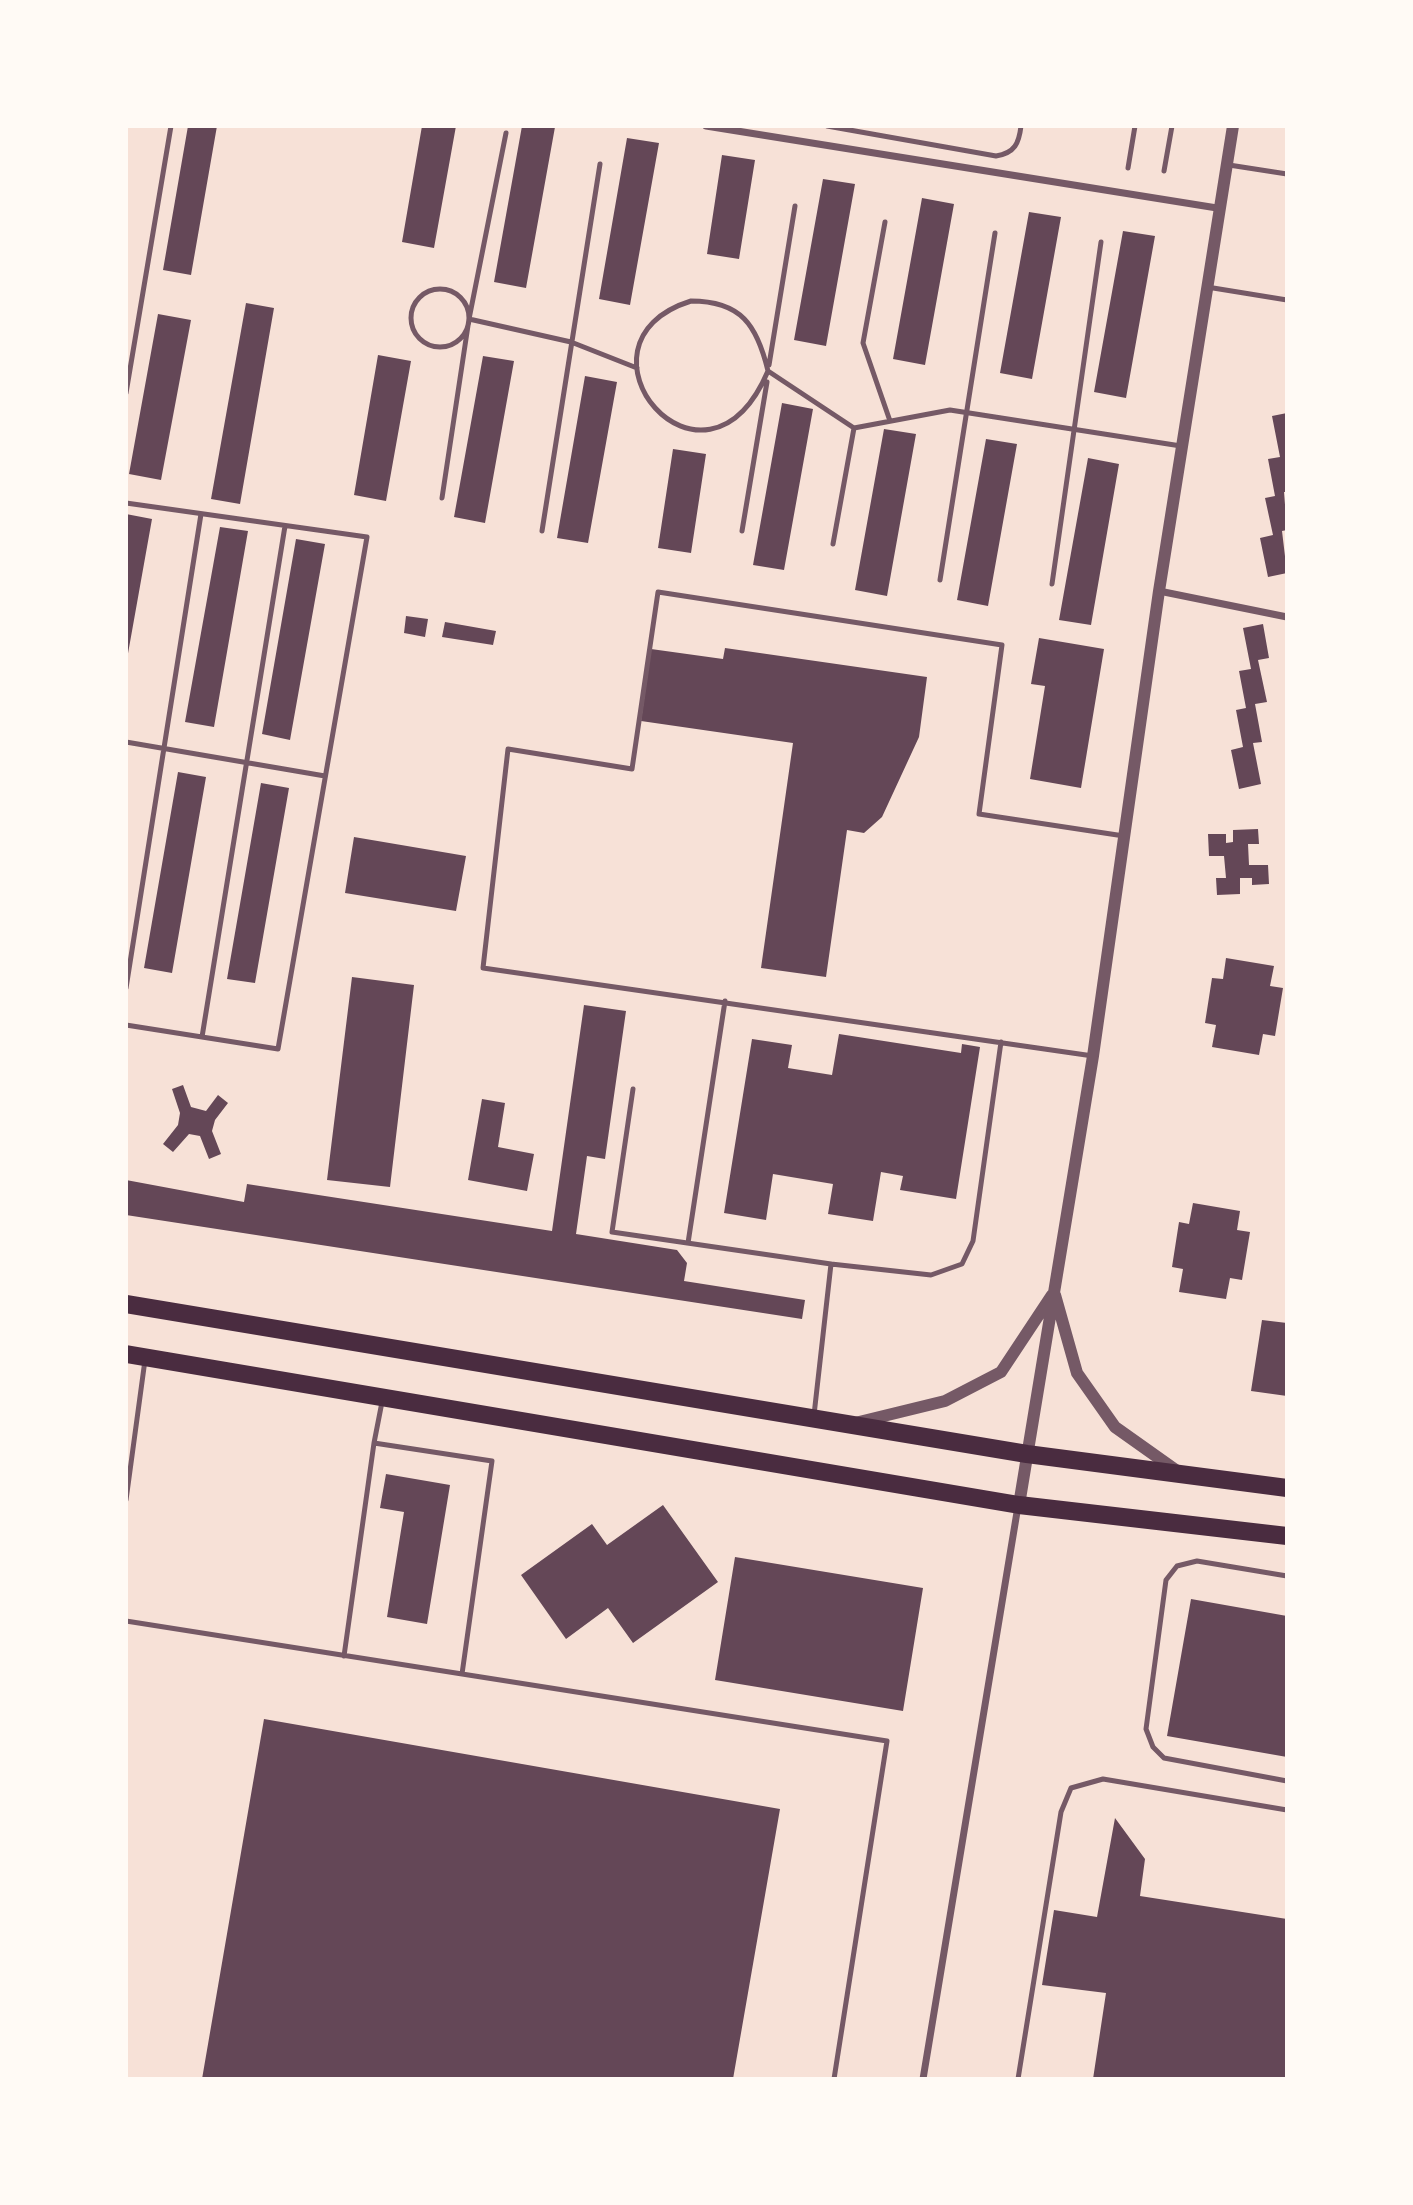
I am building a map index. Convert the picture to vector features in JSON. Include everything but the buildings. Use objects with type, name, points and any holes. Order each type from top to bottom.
[{"type":"main road","points":[[126,1304],[1027,1454],[1287,1488]]},
{"type":"main road","points":[[126,1354],[1018,1505],[1287,1536]]},
{"type":"street","points":[[706,126],[1217,208]]},
{"type":"street","points":[[923,2079],[1093,1056],[1159,591],[1217,208],[1233,126]]},
{"type":"street","points":[[1159,591],[1287,617]]},
{"type":"street","points":[[850,1425],[945,1401],[1001,1371],[1054,1292]]},
{"type":"street","points":[[1054,1292],[1077,1373],[1115,1427],[1180,1474]]},
{"type":"lane","points":[[126,393],[171,126]]},
{"type":"lane","points":[[827,126],[996,156],[1008,154],[1019,142],[1021,126]]},
{"type":"lane","points":[[1128,168],[1135,126]]},
{"type":"lane","points":[[1164,170],[1172,126]]},
{"type":"lane","points":[[442,498],[470,319],[506,133]]},
{"type":"lane","points":[[542,531],[600,164]]},
{"type":"lane","points":[[1226,164],[1287,174]]},
{"type":"lane","points":[[742,531],[795,206]]},
{"type":"lane","points":[[885,222],[863,343],[890,421]]},
{"type":"lane","points":[[940,580],[995,233]]},
{"type":"lane","points":[[1052,584],[1101,242]]},
{"type":"lane","points":[[1205,287],[1287,300]]},
{"type":"lane","points":[[440,288],[449,290],[464,301],[470,319],[462,337],[446,347],[426,344],[418,338],[410,320],[415,301],[430,290],[440,288]]},
{"type":"lane","points":[[768,370],[748,409],[731,422],[710,429],[689,428],[669,421],[652,407],[641,389],[637,368],[645,332],[657,318],[672,307],[691,301],[710,301],[728,307],[744,318],[757,333],[768,370],[854,428],[950,410],[1181,446]]},
{"type":"lane","points":[[470,319],[571,342],[637,368]]},
{"type":"lane","points":[[833,544],[854,428]]},
{"type":"lane","points":[[126,503],[367,537],[278,1049],[126,1025]]},
{"type":"lane","points":[[126,988],[201,514]]},
{"type":"lane","points":[[202,1037],[285,526]]},
{"type":"lane","points":[[1093,1056],[483,968],[508,749],[632,769],[657,592],[1002,645],[979,814],[1124,836]]},
{"type":"lane","points":[[126,742],[325,776]]},
{"type":"lane","points":[[688,1243],[725,1001]]},
{"type":"lane","points":[[633,1089],[612,1232],[831,1264],[931,1275],[962,1264],[974,1241],[1001,1042]]},
{"type":"lane","points":[[813,1418],[831,1264]]},
{"type":"lane","points":[[126,1500],[146,1357]]},
{"type":"lane","points":[[344,1656],[382,1397]]},
{"type":"lane","points":[[126,1433],[135,1434]]},
{"type":"lane","points":[[374,1443],[492,1461],[462,1674]]},
{"type":"lane","points":[[1287,1576],[1197,1561],[1177,1566],[1166,1580],[1146,1729],[1153,1746],[1164,1758],[1287,1781]]},
{"type":"lane","points":[[126,1621],[887,1741],[834,2079]]},
{"type":"lane","points":[[1018,2079],[1061,1812],[1071,1788],[1103,1779],[1287,1810]]}]
